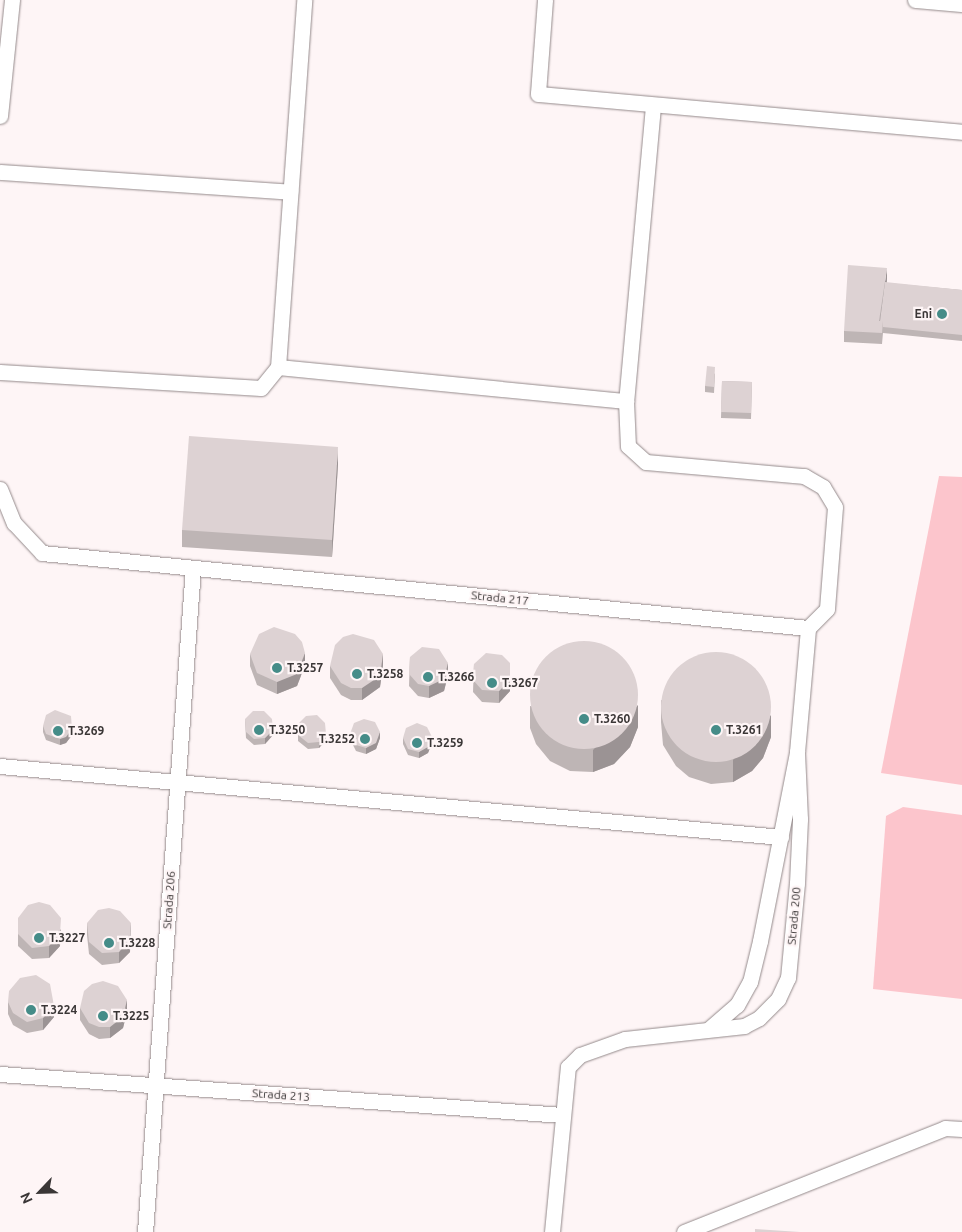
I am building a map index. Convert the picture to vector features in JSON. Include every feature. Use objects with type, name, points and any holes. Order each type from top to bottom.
[{"type":"lane","points":[[0,116],[12,0]]},
{"type":"lane","points":[[0,372],[261,388],[278,367],[304,0]]},
{"type":"lane","points":[[545,0],[538,94],[653,106],[962,132]]},
{"type":"lane","points":[[915,0],[962,4]]},
{"type":"lane","points":[[653,106],[626,401],[628,446],[646,462],[804,476],[823,487],[834,507],[827,609],[808,628]]},
{"type":"lane","points":[[0,172],[290,192]]},
{"type":"lane","points":[[278,367],[626,401]]},
{"type":"lane","name":"Strada 217","points":[[0,488],[14,523],[42,553],[808,628]]},
{"type":"lane","name":"Strada 206","points":[[145,1232],[193,568]]},
{"type":"lane","name":"Strada 200","points":[[709,1029],[737,1005],[750,982],[797,752],[808,628]]},
{"type":"lane","name":"Strada 200","points":[[552,1232],[568,1067],[580,1054],[625,1039],[744,1026],[759,1018],[778,999],[788,978],[800,819],[797,752]]},
{"type":"lane","points":[[0,766],[781,836]]},
{"type":"lane","name":"Strada 213","points":[[0,1074],[562,1115]]},
{"type":"lane","points":[[684,1232],[945,1128],[962,1129]]},
{"type":"shaded area","points":[[939,476],[962,477],[962,785],[881,773]]},
{"type":"shaded area","points":[[903,807],[962,815],[962,999],[873,989],[886,816]]},
{"type":"building","points":[[848,265],[887,268],[879,321],[883,321],[882,333],[844,331]]},
{"type":"building","points":[[885,282],[962,290],[962,335],[883,327],[883,321],[880,321]]},
{"type":"building","points":[[707,366],[715,367],[714,387],[705,386]]},
{"type":"building","points":[[722,381],[752,382],[751,413],[721,412]]},
{"type":"building","points":[[189,436],[338,447],[332,540],[182,530]]},
{"type":"building","name":"T.3257","points":[[274,627],[295,634],[302,642],[305,653],[297,674],[277,682],[257,673],[250,654],[259,634]]},
{"type":"building","name":"T.3258","points":[[353,634],[374,640],[383,654],[380,676],[362,688],[351,688],[341,683],[330,666],[335,645],[343,637]]},
{"type":"building","name":"T.3260","points":[[584,641],[605,645],[622,657],[634,674],[638,695],[634,716],[622,733],[605,745],[584,749],[563,745],[546,733],[534,716],[530,695],[534,674],[546,657],[563,645]]},
{"type":"building","name":"T.3266","points":[[422,647],[439,649],[448,663],[444,679],[429,686],[418,684],[409,674],[410,657]]},
{"type":"building","name":"T.3261","points":[[716,652],[727,653],[737,657],[755,668],[766,686],[770,696],[770,718],[766,728],[755,746],[737,757],[727,761],[716,762],[705,761],[695,757],[677,746],[666,728],[662,718],[661,707],[662,696],[666,686],[677,668],[695,657],[705,653]]},
{"type":"building","name":"T.3267","points":[[486,653],[502,655],[510,663],[510,680],[499,691],[482,690],[473,680],[474,664]]},
{"type":"building","name":"T.3269","points":[[55,710],[71,716],[72,729],[66,737],[60,739],[46,734],[43,726],[46,715]]},
{"type":"building","name":"T.3250","points":[[253,711],[264,711],[272,719],[273,730],[265,738],[254,739],[246,732],[245,719]]},
{"type":"building","points":[[317,715],[325,723],[326,734],[319,742],[308,743],[298,735],[298,724],[306,716]]},
{"type":"building","name":"T.3252","points":[[364,719],[375,722],[380,732],[376,743],[366,748],[356,745],[350,734],[354,723]]},
{"type":"building","name":"T.3259","points":[[417,723],[427,727],[432,737],[428,747],[419,752],[408,749],[403,738],[406,728]]},
{"type":"building","name":"T.3227","points":[[39,902],[50,905],[61,918],[60,934],[49,946],[32,948],[18,934],[18,918],[28,905]]},
{"type":"building","name":"T.3228","points":[[109,908],[120,911],[131,923],[130,940],[119,952],[102,953],[89,942],[87,923],[98,910]]},
{"type":"building","name":"T.3224","points":[[36,975],[50,984],[54,1006],[43,1018],[27,1022],[13,1013],[8,1002],[9,991],[20,978]]},
{"type":"building","name":"T.3225","points":[[103,981],[118,986],[127,1000],[123,1017],[110,1027],[99,1027],[89,1023],[80,1008],[84,991],[92,984]]},
{"type":"building","points":[[755,1229],[800,1232],[755,1232]]},
{"type":"place","name":"Eni","points":[[942,314]]},
{"type":"place","name":"T.3257","points":[[277,668]]},
{"type":"place","name":"T.3258","points":[[357,674]]},
{"type":"place","name":"T.3266","points":[[428,677]]},
{"type":"place","name":"T.3267","points":[[492,683]]},
{"type":"place","name":"T.3260","points":[[584,719]]},
{"type":"place","name":"T.3250","points":[[259,730]]},
{"type":"place","name":"T.3261","points":[[716,730]]},
{"type":"place","name":"T.3269","points":[[58,731]]},
{"type":"place","name":"T.3252","points":[[365,739]]},
{"type":"place","name":"T.3259","points":[[417,743]]},
{"type":"place","name":"T.3227","points":[[39,938]]},
{"type":"place","name":"T.3228","points":[[109,943]]},
{"type":"place","name":"T.3224","points":[[31,1010]]},
{"type":"place","name":"T.3225","points":[[103,1016]]}]
